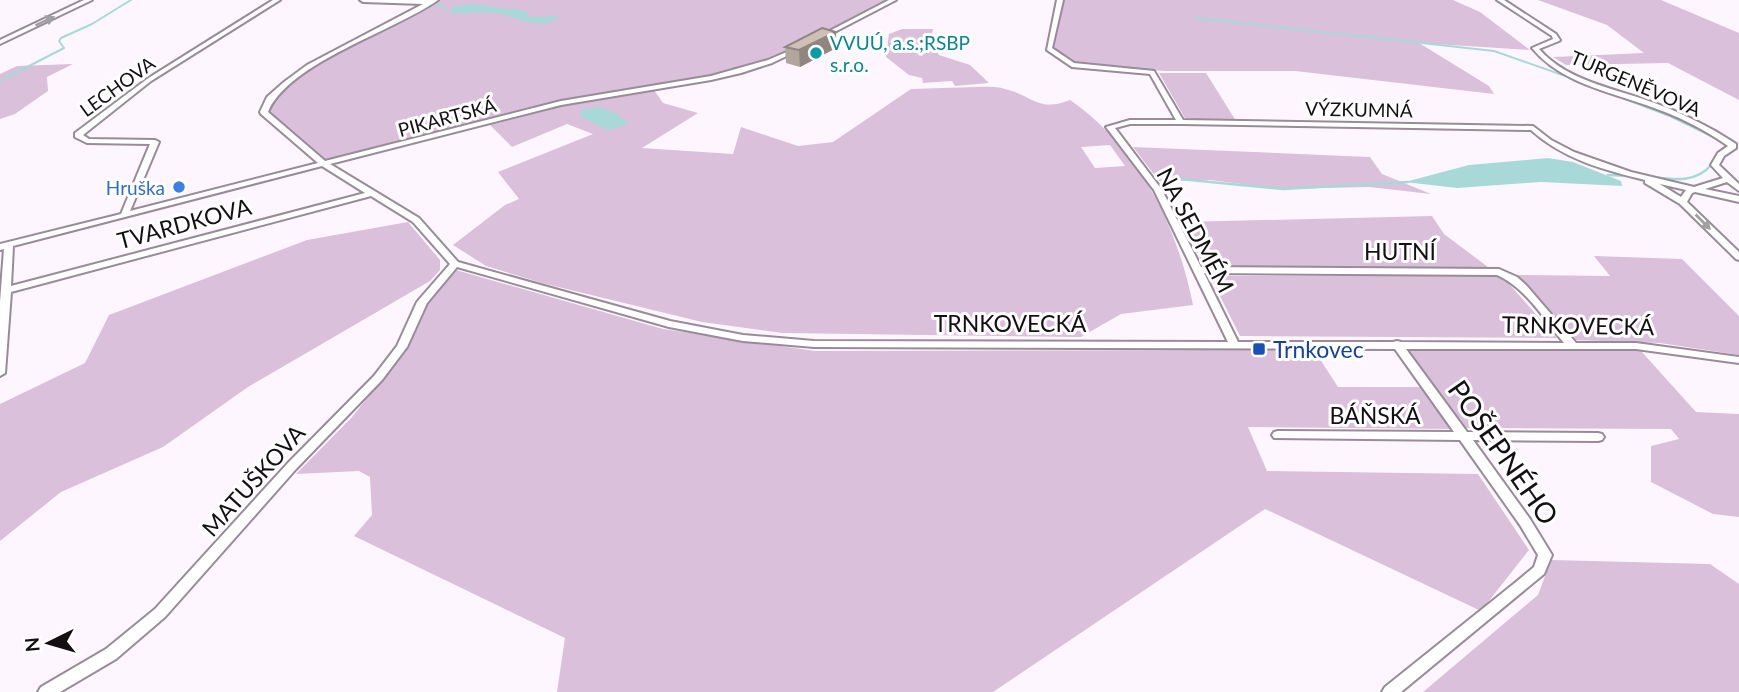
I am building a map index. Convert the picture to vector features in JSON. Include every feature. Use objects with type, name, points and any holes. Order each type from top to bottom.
[{"type":"street","points":[[0,42],[89,0]]},
{"type":"street","name":"LECHOVA","points":[[124,216],[155,142],[86,141],[78,135],[149,80],[277,0]]},
{"type":"street","points":[[363,0],[433,1]]},
{"type":"street","points":[[817,39],[893,0]]},
{"type":"street","points":[[1060,0],[1049,49],[1072,65],[1152,72],[1181,122]]},
{"type":"street","name":"TURGENĚVOVA","points":[[1500,0],[1554,35],[1557,40],[1535,48],[1551,62],[1585,82],[1660,108],[1733,146],[1721,155],[1715,164],[1727,179]]},
{"type":"street","points":[[433,1],[310,65],[265,104],[267,116],[325,165],[416,220],[454,264]]},
{"type":"street","name":"PIKARTSKÁ","points":[[4,246],[561,103],[740,73],[770,63],[805,45]]},
{"type":"street","name":"NA SEDMÉM","points":[[1181,122],[1130,122],[1111,127],[1157,190],[1234,344]]},
{"type":"street","name":"VÝZKUMNÁ","points":[[1181,122],[1533,128],[1556,148],[1636,175],[1739,199]]},
{"type":"street","points":[[1636,175],[1683,202],[1739,257]]},
{"type":"street","points":[[1683,202],[1689,191],[1727,179],[1739,188]]},
{"type":"street","name":"TVARDKOVA","points":[[6,290],[373,193]]},
{"type":"street","points":[[0,367],[6,290],[4,246]]},
{"type":"street","name":"TRNKOVECKÁ","points":[[454,264],[669,324],[743,338],[814,344],[1647,346],[1739,360]]},
{"type":"street","name":"MATUŠKOVA","points":[[46,692],[111,654],[160,613],[292,466],[378,378],[402,347],[422,302],[454,264]]},
{"type":"street","name":"HUTNÍ","points":[[1198,270],[1499,272],[1523,287],[1572,345]]},
{"type":"street","name":"POŠEPNÉHO","points":[[1390,692],[1521,586],[1539,570],[1545,555],[1525,522],[1397,344]]},
{"type":"street","name":"BÁŇSKÁ","points":[[1278,435],[1598,437]]},
{"type":"shaded area","points":[[438,0],[885,0],[771,61],[731,73],[573,99],[326,161],[270,115],[267,109],[279,92],[298,76],[320,61]]},
{"type":"shaded area","points":[[1063,0],[1453,0],[1480,12],[1530,50],[1419,43],[1489,86],[1494,94],[1295,71],[1166,71],[1086,66],[1074,64],[1052,49]]},
{"type":"shaded area","points":[[1538,0],[1661,0],[1739,33],[1739,100],[1668,63],[1566,65],[1553,57],[1644,53],[1607,25]]},
{"type":"shaded area","points":[[902,29],[933,29],[931,39],[939,55],[970,65],[989,83],[955,86],[952,81],[923,83],[922,78],[909,75],[886,57],[889,34]]},
{"type":"shaded area","points":[[73,64],[47,77],[48,91],[15,114],[0,119],[0,74],[17,66]]},
{"type":"shaded area","points":[[1159,73],[1206,73],[1236,121],[1186,120]]},
{"type":"shaded area","points":[[994,87],[1043,104],[1059,104],[1070,100],[1116,141],[1151,190],[1177,246],[1193,305],[1121,314],[1081,337],[783,333],[702,322],[542,283],[486,266],[453,245],[505,205],[519,199],[498,172],[593,134],[567,124],[512,147],[490,125],[562,106],[654,90],[663,103],[698,113],[642,148],[733,154],[741,127],[798,146],[833,142],[911,89]],"holes":[[[1110,145],[1125,166],[1095,168],[1081,147]]]},
{"type":"shaded area","points":[[1133,147],[1370,157],[1382,174],[1431,194],[1369,187],[1281,189],[1210,180],[1159,181]]},
{"type":"shaded area","points":[[1432,216],[1444,234],[1488,267],[1204,267],[1183,222]]},
{"type":"shaded area","points":[[408,222],[440,260],[440,270],[430,281],[248,387],[163,447],[61,492],[0,541],[0,404],[85,363],[109,315],[307,240]]},
{"type":"shaded area","points":[[1594,256],[1682,259],[1739,316],[1739,355],[1660,343],[1572,340],[1517,275],[1610,276]]},
{"type":"shaded area","points":[[456,270],[663,329],[815,351],[1314,350],[1338,387],[1423,387],[1452,429],[1248,427],[1267,471],[1478,474],[1529,550],[1481,611],[1265,509],[993,692],[557,692],[565,638],[354,536],[372,515],[370,477],[359,471],[296,474],[352,417],[407,348],[427,302]]},
{"type":"shaded area","points":[[1210,276],[1502,276],[1557,338],[1240,336]]},
{"type":"shaded area","points":[[1408,349],[1641,351],[1696,412],[1739,414],[1739,517],[1713,514],[1651,482],[1651,446],[1679,439],[1671,429],[1464,428]]},
{"type":"shaded area","points":[[1551,560],[1710,564],[1739,584],[1739,692],[1423,692],[1538,595]]},
{"type":"water","points":[[473,4],[526,11],[530,17],[560,16],[541,23],[493,13],[449,13],[455,6]]},
{"type":"water","points":[[599,107],[616,113],[629,124],[608,130],[579,116],[582,110]]},
{"type":"water","points":[[1548,158],[1573,162],[1621,181],[1622,186],[1541,182],[1457,188],[1405,182],[1469,165]]},
{"type":"building","points":[[822,28],[836,32],[799,50],[785,47]]},
{"type":"waterway","points":[[0,81],[64,48],[59,41],[61,38],[92,24],[131,0]]},
{"type":"waterway","points":[[435,4],[447,9]]},
{"type":"waterway","points":[[1195,18],[1494,51],[1571,78]]},
{"type":"waterway","points":[[1591,86],[1667,115]]},
{"type":"waterway","points":[[1664,113],[1716,138]]},
{"type":"waterway","points":[[1646,176],[1690,178],[1705,171],[1712,164]]},
{"type":"waterway","points":[[1608,175],[1631,176]]},
{"type":"waterway","points":[[1169,178],[1283,189],[1408,182]]},
{"type":"place","name":"VVUÚ, a.s.;RSBP s.r.o.","points":[[816,53]]},
{"type":"place","name":"Hruška","points":[[179,187]]},
{"type":"place","name":"Trnkovec","points":[[1259,349]]}]
